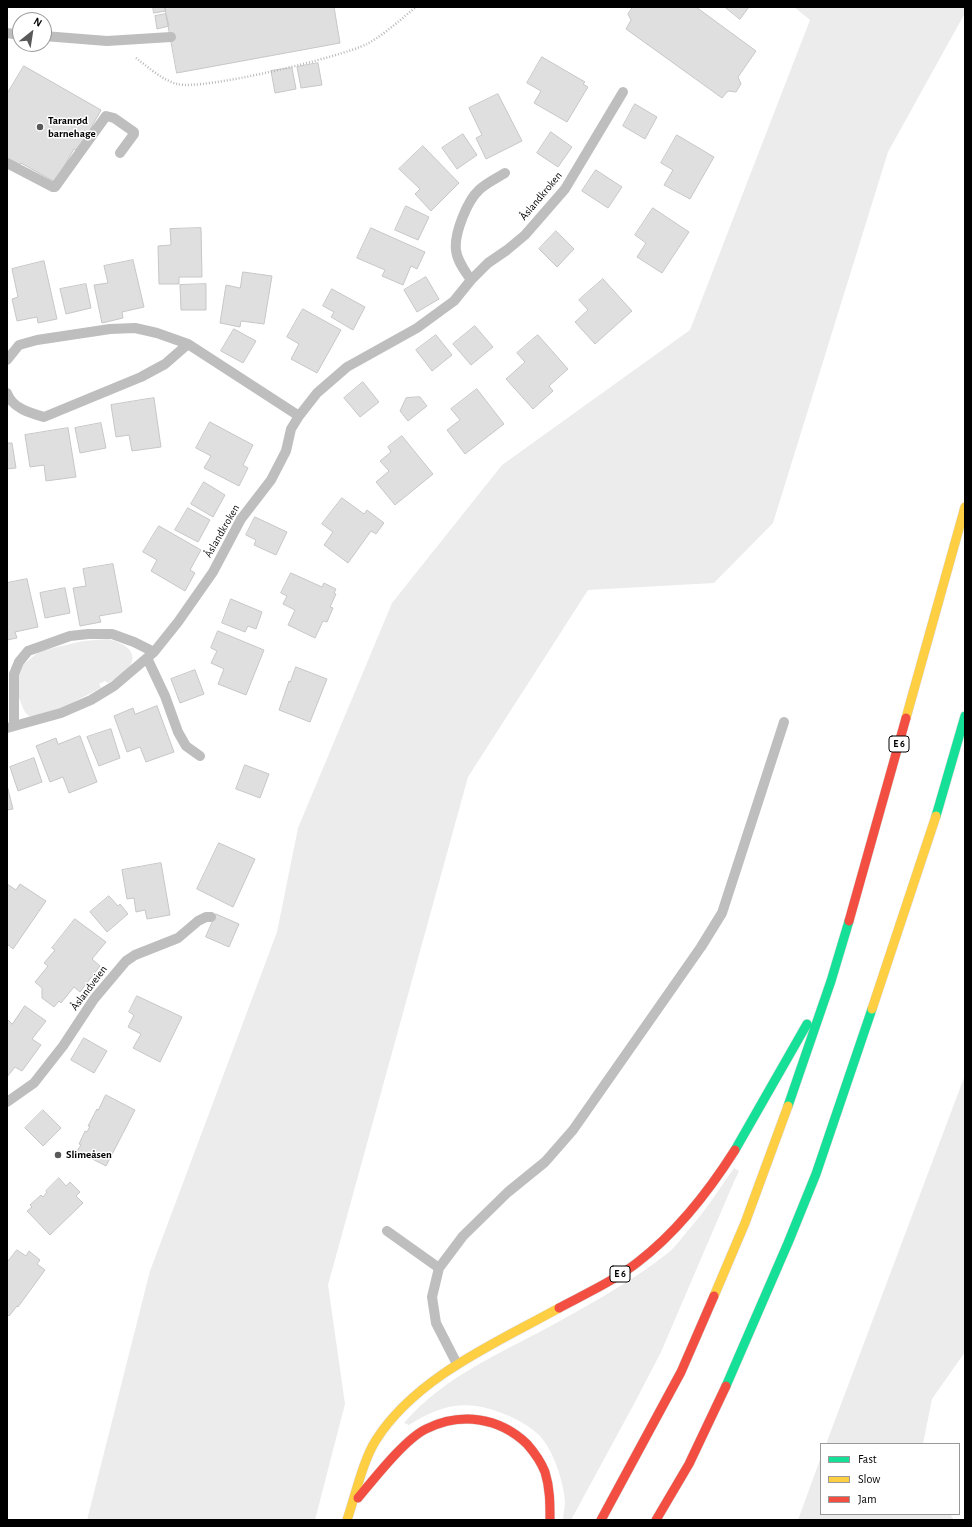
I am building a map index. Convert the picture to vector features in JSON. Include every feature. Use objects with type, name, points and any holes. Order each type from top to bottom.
[{"type":"highway","name":"E 6","points":[[601,1520],[680,1372],[744,1222],[796,1087],[831,981],[965,507]]},
{"type":"highway","points":[[656,1520],[689,1464],[724,1391],[777,1271],[816,1174],[929,840],[965,716]]},
{"type":"highway","name":"E 6","points":[[347,1520],[369,1454],[380,1434],[414,1397],[433,1380],[457,1364],[616,1277],[638,1262],[657,1246],[686,1216],[734,1152],[831,981]]},
{"type":"highway","name":"E 6","points":[[353,1503],[396,1453],[415,1436],[426,1429],[439,1424],[463,1419],[476,1419],[488,1421],[510,1430],[523,1439],[535,1452],[542,1463],[549,1481],[551,1504],[550,1520]]},
{"type":"lane","points":[[52,37],[107,41],[171,36]]},
{"type":"lane","name":"Åslandkroken","points":[[150,655],[134,642],[112,634],[70,636],[28,651],[19,662],[14,674],[10,727],[61,713],[91,700],[114,686],[150,655],[178,622],[213,572],[241,519],[271,480],[286,450],[291,429],[317,393],[347,367],[417,328],[454,301],[471,280],[488,263],[507,250],[525,234],[565,189],[624,92]]},
{"type":"lane","points":[[7,164],[55,187],[106,116],[114,118],[134,132],[120,153]]},
{"type":"lane","points":[[471,280],[460,262],[456,250],[458,230],[469,203],[479,190],[505,173]]},
{"type":"lane","points":[[7,360],[19,345],[37,340],[110,329],[135,328],[157,333],[188,344],[299,416]]},
{"type":"lane","points":[[7,393],[15,405],[29,413],[44,416],[141,377],[165,364],[188,344]]},
{"type":"lane","points":[[150,655],[181,737],[186,746],[200,756]]},
{"type":"lane","points":[[457,1364],[436,1323],[432,1297],[439,1268],[463,1236],[508,1192],[545,1162],[573,1130],[701,947],[722,913],[784,722]]},
{"type":"lane","name":"Åslandveien","points":[[7,1102],[34,1083],[63,1046],[94,999],[126,961],[135,955],[178,938],[198,921],[206,917],[211,917]]},
{"type":"lane","points":[[387,1231],[439,1268]]},
{"type":"path","points":[[121,40],[132,55],[162,77],[176,84],[190,86],[245,77],[330,57],[366,44],[385,32],[416,7]]},
{"type":"shaded area","points":[[794,7],[965,7],[965,13],[888,152],[773,523],[714,583],[588,590],[468,777],[328,1285],[345,1404],[315,1520],[87,1520],[150,1271],[277,932],[298,828],[392,603],[502,465],[690,330],[810,20]]},
{"type":"shaded area","points":[[108,639],[124,645],[131,652],[133,657],[132,662],[124,673],[108,683],[105,681],[99,684],[101,688],[62,708],[35,717],[29,716],[25,712],[17,692],[18,675],[24,664],[40,651],[83,641]]},
{"type":"shaded area","points":[[965,1075],[965,1352],[932,1399],[923,1443],[826,1443]]},
{"type":"shaded area","points":[[734,1168],[739,1171],[661,1352],[571,1520],[563,1520],[565,1504],[563,1487],[552,1454],[540,1436],[520,1421],[490,1409],[463,1405],[448,1407],[436,1411],[409,1425],[404,1423],[420,1406],[457,1378],[496,1354],[601,1298],[669,1252],[698,1218]]},
{"type":"shaded area","points":[[820,1460],[820,1515],[951,1515],[954,1520],[798,1520]]},
{"type":"building","points":[[153,7],[165,7],[166,11],[154,13]]},
{"type":"building","points":[[165,7],[334,7],[340,43],[177,73]]},
{"type":"building","points":[[633,7],[696,7],[756,51],[738,77],[741,84],[736,92],[728,91],[722,98],[626,29],[631,20],[628,14]]},
{"type":"building","points":[[725,7],[749,7],[740,19]]},
{"type":"building","points":[[166,14],[169,26],[157,29],[155,16]]},
{"type":"building","points":[[542,57],[585,82],[583,84],[588,87],[567,122],[534,103],[541,91],[527,83]]},
{"type":"building","points":[[318,63],[322,85],[301,88],[297,67]]},
{"type":"building","points":[[24,66],[101,110],[78,151],[74,149],[55,182],[21,163],[19,166],[7,160],[7,94]]},
{"type":"building","points":[[292,68],[296,89],[275,93],[271,71]]},
{"type":"building","points":[[498,94],[522,141],[486,159],[476,138],[482,135],[469,108]]},
{"type":"building","points":[[635,104],[657,117],[645,139],[623,126]]},
{"type":"building","points":[[551,132],[572,147],[558,167],[537,153]]},
{"type":"building","points":[[463,134],[477,155],[457,169],[442,148]]},
{"type":"building","points":[[677,135],[714,157],[690,199],[664,185],[673,170],[661,163]]},
{"type":"building","points":[[423,146],[459,183],[431,211],[415,194],[420,189],[399,169]]},
{"type":"building","points":[[596,170],[622,187],[608,208],[582,191]]},
{"type":"building","points":[[406,206],[429,217],[418,240],[395,230]]},
{"type":"building","points":[[653,208],[689,232],[662,273],[637,257],[646,243],[635,235]]},
{"type":"building","points":[[201,228],[202,277],[179,277],[179,284],[159,284],[158,246],[171,245],[170,229]]},
{"type":"building","points":[[371,228],[425,252],[417,269],[411,266],[403,285],[382,276],[385,270],[357,258]]},
{"type":"building","points":[[556,231],[574,249],[557,267],[539,249]]},
{"type":"building","points":[[133,260],[144,307],[122,312],[123,318],[102,323],[94,285],[108,283],[104,266]]},
{"type":"building","points":[[44,261],[57,319],[38,323],[37,317],[17,321],[12,299],[18,297],[12,269]]},
{"type":"building","points":[[243,272],[272,276],[264,324],[241,321],[240,327],[220,323],[226,285],[240,288]]},
{"type":"building","points":[[426,277],[439,299],[417,312],[404,290]]},
{"type":"building","points":[[603,279],[632,311],[595,344],[575,322],[588,310],[579,300]]},
{"type":"building","points":[[86,284],[91,308],[66,314],[60,289]]},
{"type":"building","points":[[206,284],[206,310],[181,310],[180,285]]},
{"type":"building","points":[[332,289],[365,307],[353,330],[331,317],[334,312],[323,306]]},
{"type":"building","points":[[303,309],[341,330],[317,373],[291,359],[299,344],[287,337]]},
{"type":"building","points":[[475,326],[493,347],[471,365],[453,344]]},
{"type":"building","points":[[234,329],[256,341],[243,363],[221,351]]},
{"type":"building","points":[[436,335],[452,355],[432,371],[416,350]]},
{"type":"building","points":[[538,335],[568,369],[549,386],[553,391],[533,409],[506,379],[525,362],[517,353]]},
{"type":"building","points":[[363,382],[379,402],[360,417],[344,398]]},
{"type":"building","points":[[477,389],[504,424],[465,454],[447,430],[460,420],[451,409]]},
{"type":"building","points":[[420,397],[427,406],[408,421],[400,411],[406,398]]},
{"type":"building","points":[[154,398],[161,447],[132,451],[129,435],[116,437],[111,405]]},
{"type":"building","points":[[210,422],[253,445],[243,465],[248,468],[239,486],[204,468],[211,456],[196,448]]},
{"type":"building","points":[[101,423],[106,448],[80,453],[75,428]]},
{"type":"building","points":[[68,428],[76,477],[46,481],[44,465],[30,467],[25,435]]},
{"type":"building","points":[[402,436],[433,474],[395,505],[376,482],[389,471],[380,461],[391,452],[388,447]]},
{"type":"building","points":[[7,443],[12,443],[16,468],[7,469]]},
{"type":"building","points":[[204,482],[225,495],[213,517],[191,504]]},
{"type":"building","points":[[342,498],[364,514],[367,510],[384,523],[376,534],[371,531],[348,563],[324,545],[333,532],[322,524]]},
{"type":"building","points":[[188,508],[210,520],[198,542],[175,530]]},
{"type":"building","points":[[255,517],[287,532],[276,555],[254,545],[256,540],[246,535]]},
{"type":"building","points":[[159,526],[201,550],[190,570],[195,573],[185,591],[151,571],[157,560],[143,552]]},
{"type":"building","points":[[113,564],[122,612],[99,616],[101,622],[80,626],[73,588],[86,586],[83,569]]},
{"type":"building","points":[[291,573],[322,587],[324,583],[336,589],[334,593],[336,594],[330,607],[333,608],[327,622],[323,621],[315,638],[288,625],[295,610],[283,604],[287,596],[281,593]]},
{"type":"building","points":[[27,579],[38,627],[15,632],[17,638],[7,640],[7,583]]},
{"type":"building","points":[[65,588],[70,613],[45,618],[40,593]]},
{"type":"building","points":[[231,599],[262,612],[256,629],[248,626],[245,632],[222,623]]},
{"type":"building","points":[[218,631],[264,650],[246,695],[218,684],[224,669],[211,663],[217,651],[211,648]]},
{"type":"building","points":[[296,667],[327,679],[310,722],[279,710],[289,681],[290,682]]},
{"type":"building","points":[[195,670],[204,694],[180,703],[171,679]]},
{"type":"building","points":[[157,706],[174,752],[146,762],[140,747],[127,752],[114,716],[133,708],[135,714]]},
{"type":"building","points":[[111,729],[120,758],[99,766],[87,737]]},
{"type":"building","points":[[80,736],[97,782],[69,793],[63,777],[50,782],[36,746],[56,738],[58,744]]},
{"type":"building","points":[[34,758],[42,782],[18,791],[10,767]]},
{"type":"building","points":[[245,765],[269,774],[260,798],[236,789]]},
{"type":"building","points":[[7,785],[13,809],[7,810]]},
{"type":"building","points":[[219,843],[255,859],[233,907],[197,889]]},
{"type":"building","points":[[161,863],[170,915],[147,919],[145,910],[136,912],[134,898],[127,899],[122,870]]},
{"type":"building","points":[[7,884],[16,890],[20,884],[46,901],[13,949],[7,944]]},
{"type":"building","points":[[109,896],[118,906],[120,904],[128,914],[107,932],[90,912]]},
{"type":"building","points":[[216,914],[239,924],[229,947],[206,937]]},
{"type":"building","points":[[75,919],[106,942],[92,959],[100,966],[80,992],[74,987],[61,1003],[59,1001],[54,1007],[42,998],[42,988],[35,982],[48,966],[44,963],[55,950],[52,948]]},
{"type":"building","points":[[137,996],[182,1017],[160,1062],[133,1048],[141,1034],[128,1027],[134,1015],[129,1012]]},
{"type":"building","points":[[25,1006],[46,1021],[32,1039],[41,1045],[22,1071],[15,1067],[7,1077],[7,1022],[8,1020],[12,1024]]},
{"type":"building","points":[[84,1038],[107,1051],[94,1073],[71,1060]]},
{"type":"building","points":[[106,1095],[135,1110],[106,1166],[77,1151],[81,1145],[79,1144],[85,1131],[87,1132],[90,1126],[88,1126]]},
{"type":"building","points":[[43,1110],[61,1128],[43,1146],[25,1128]]},
{"type":"building","points":[[59,1178],[66,1186],[70,1182],[80,1192],[76,1196],[83,1203],[50,1235],[27,1211],[32,1207],[30,1205],[41,1195],[43,1197],[47,1192],[46,1191]]},
{"type":"building","points":[[17,1250],[26,1256],[29,1251],[40,1260],[37,1264],[45,1270],[18,1307],[17,1306],[9,1316],[7,1314],[7,1263]]},
{"type":"traffic: fast","points":[[936,816],[965,716]]},
{"type":"traffic: fast","points":[[788,1106],[831,981],[849,921]]},
{"type":"traffic: fast","points":[[726,1386],[816,1174],[872,1009]]},
{"type":"traffic: fast","points":[[735,1150],[807,1024]]},
{"type":"traffic: slow","points":[[906,718],[965,507]]},
{"type":"traffic: slow","points":[[872,1009],[936,816]]},
{"type":"traffic: slow","points":[[714,1296],[745,1223],[788,1106]]},
{"type":"traffic: slow","points":[[347,1520],[363,1468],[371,1448],[393,1418],[413,1398],[435,1380],[459,1364],[559,1308]]},
{"type":"traffic: jam","points":[[849,921],[906,718]]},
{"type":"traffic: jam","points":[[559,1308],[629,1269],[666,1238],[703,1196],[735,1150]]},
{"type":"traffic: jam","points":[[601,1520],[681,1372],[714,1296]]},
{"type":"traffic: jam","points":[[656,1520],[689,1464],[726,1386]]},
{"type":"traffic: jam","points":[[358,1498],[399,1450],[418,1434],[426,1429],[453,1420],[479,1420],[492,1423],[516,1435],[527,1444],[535,1454],[547,1478],[550,1520]]},
{"type":"place","name":"Taranrød barnehage","points":[[40,127]]},
{"type":"place","name":"Slimeåsen","points":[[58,1155]]}]
